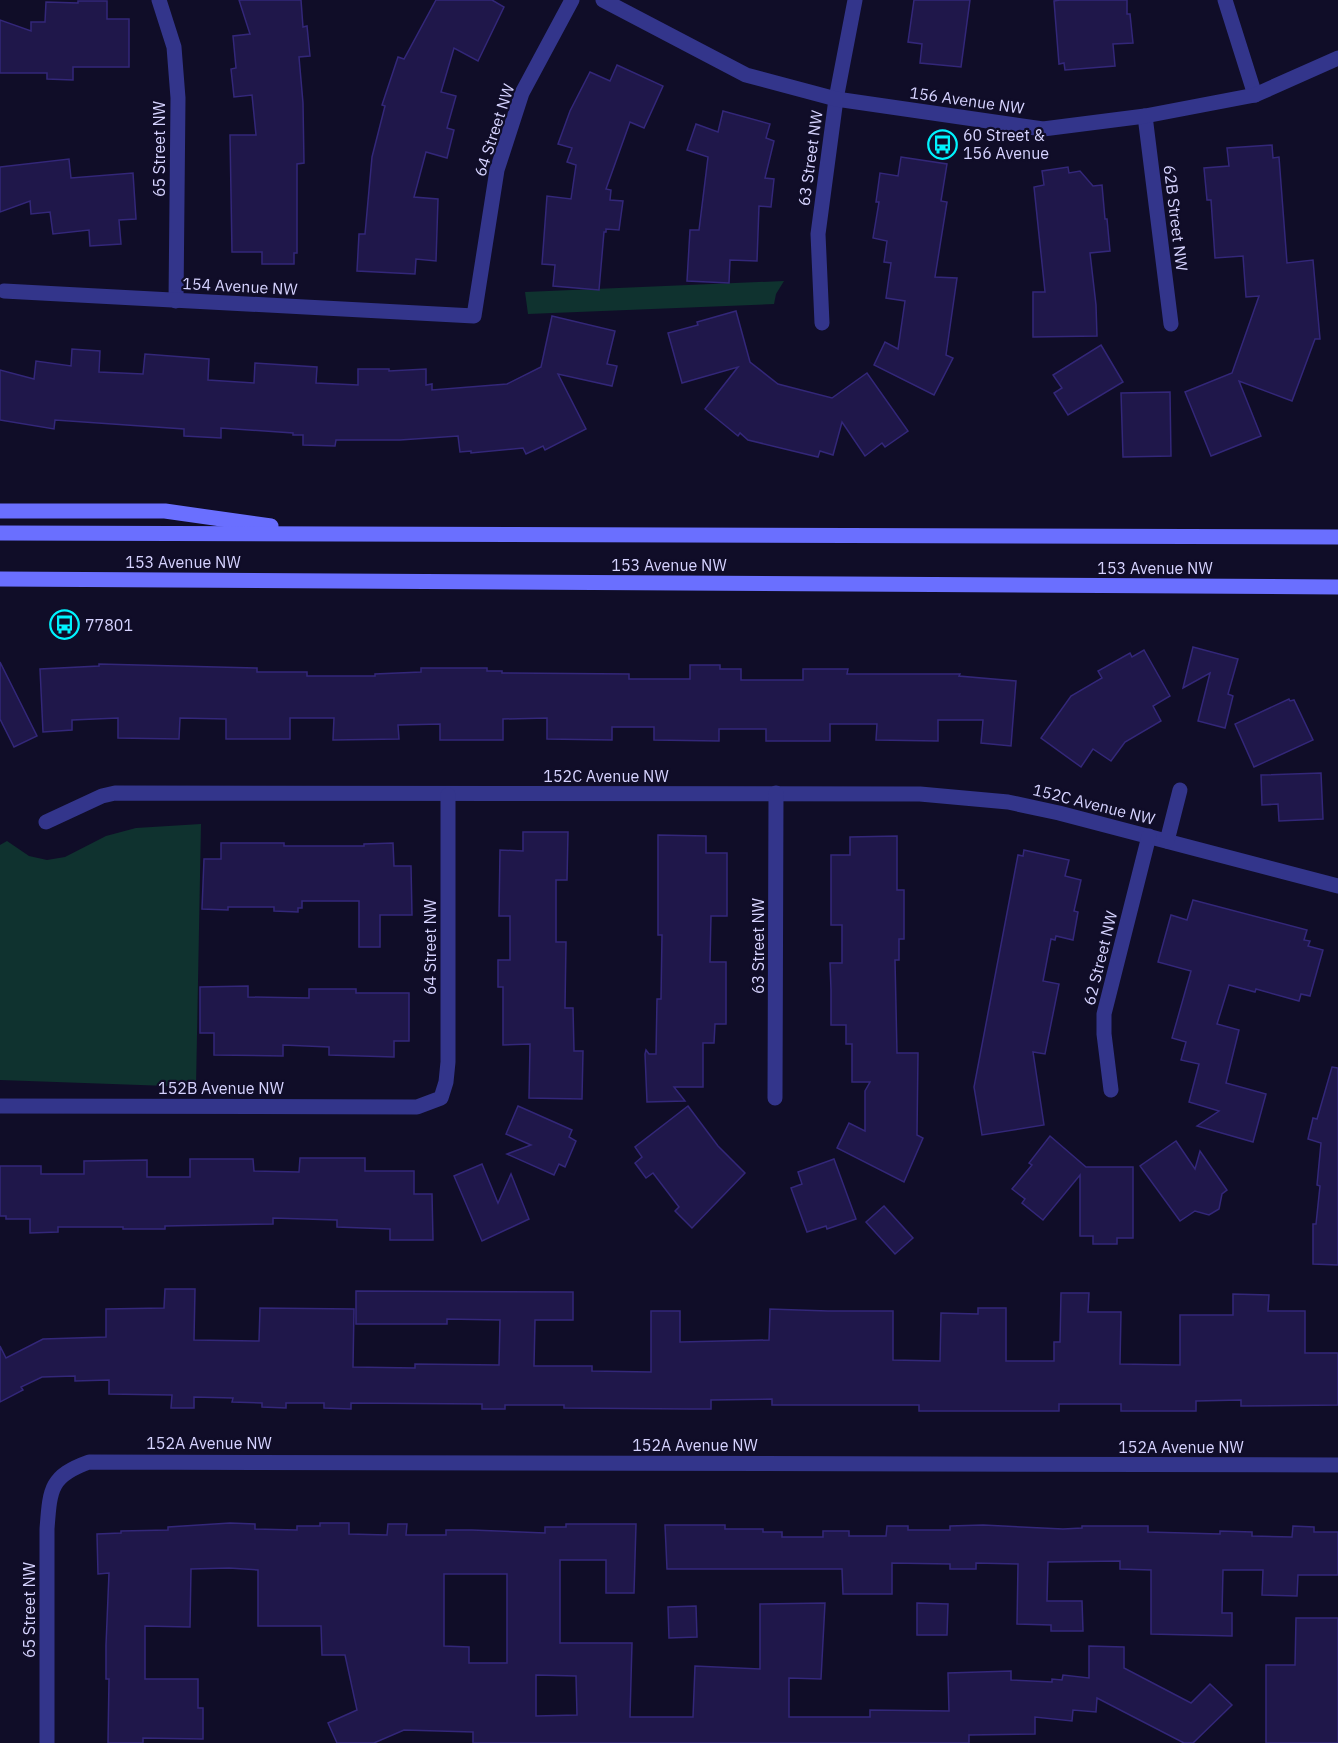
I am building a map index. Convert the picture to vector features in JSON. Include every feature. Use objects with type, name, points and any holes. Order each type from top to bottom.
[{"type":"main road","points":[[0,511],[165,511],[327,534]]},
{"type":"main road","name":"153 Avenue NW","points":[[0,533],[1338,537]]},
{"type":"main road","name":"153 Avenue NW","points":[[3,580],[1338,587]]},
{"type":"street","name":"65 Street NW","points":[[159,0],[174,47],[178,98],[176,301]]},
{"type":"street","name":"64 Street NW","points":[[474,316],[496,170],[522,93],[572,0]]},
{"type":"street","name":"156 Avenue NW","points":[[603,0],[746,75],[836,99],[1043,129],[1144,116],[1255,95],[1338,58]]},
{"type":"street","name":"63 Street NW","points":[[822,323],[818,234],[836,99],[855,0]]},
{"type":"street","points":[[1225,0],[1255,95]]},
{"type":"street","name":"62B Street NW","points":[[1144,116],[1171,324]]},
{"type":"street","name":"154 Avenue NW","points":[[4,291],[474,316]]},
{"type":"street","name":"152C Avenue NW","points":[[1167,841],[1180,790]]},
{"type":"street","name":"152C Avenue NW","points":[[46,822],[102,796],[115,793],[920,794],[1008,802],[1149,836],[1338,886]]},
{"type":"street","name":"63 Street NW","points":[[775,1098],[776,793]]},
{"type":"street","name":"64 Street NW","points":[[441,1098],[446,1082],[448,1062],[448,795]]},
{"type":"street","name":"62 Street NW","points":[[1111,1090],[1104,1034],[1104,1014],[1149,836]]},
{"type":"street","name":"152B Avenue NW","points":[[0,1106],[417,1107],[441,1098]]},
{"type":"street","name":"152A Avenue NW","points":[[57,1480],[76,1467],[89,1462],[104,1461],[1338,1465]]},
{"type":"street","name":"65 Street NW","points":[[47,1743],[47,1529],[51,1494],[57,1480]]},
{"type":"green space","points":[[784,281],[776,294],[774,304],[528,314],[525,292]]},
{"type":"green space","points":[[201,824],[196,1087],[0,1080],[0,845],[7,841],[29,856],[47,860],[65,857],[106,836],[136,828]]},
{"type":"building","points":[[239,0],[301,0],[303,27],[307,26],[310,56],[299,57],[303,103],[304,163],[297,164],[297,253],[294,253],[294,264],[262,264],[262,252],[232,252],[230,135],[256,135],[252,95],[234,97],[231,69],[236,68],[233,36],[250,34]]},
{"type":"building","points":[[436,0],[492,0],[504,7],[478,61],[454,48],[441,92],[456,96],[447,128],[454,130],[447,158],[426,152],[414,197],[438,199],[436,261],[416,259],[415,274],[357,271],[359,234],[365,234],[372,157],[385,106],[382,105],[398,57],[404,59]]},
{"type":"building","points":[[914,0],[970,0],[961,67],[920,63],[922,44],[908,42]]},
{"type":"building","points":[[1127,0],[1127,14],[1130,14],[1133,43],[1113,44],[1115,66],[1065,70],[1064,63],[1059,64],[1054,1]]},
{"type":"building","points":[[78,1],[107,1],[107,19],[129,19],[129,67],[73,67],[73,80],[47,79],[47,73],[0,73],[0,20],[31,31],[31,22],[45,22],[46,2],[78,3]]},
{"type":"building","points":[[617,65],[663,86],[644,128],[630,122],[606,189],[611,190],[610,200],[623,201],[619,230],[606,229],[604,232],[599,290],[553,286],[555,265],[542,264],[547,196],[571,199],[576,165],[567,162],[572,148],[558,144],[570,111],[590,72],[610,81]]},
{"type":"building","points":[[723,111],[770,124],[766,138],[774,141],[765,178],[774,179],[771,207],[759,206],[757,261],[730,260],[729,283],[687,281],[690,230],[699,230],[708,157],[687,150],[696,124],[718,132]]},
{"type":"building","points":[[1272,145],[1273,158],[1279,157],[1287,263],[1313,260],[1320,339],[1315,339],[1292,401],[1239,381],[1261,436],[1211,456],[1185,392],[1232,373],[1259,296],[1246,297],[1243,256],[1215,258],[1211,200],[1207,200],[1204,168],[1229,166],[1227,148]]},
{"type":"building","points":[[901,157],[947,164],[941,201],[947,202],[935,277],[957,278],[946,355],[953,358],[934,395],[874,365],[885,342],[898,349],[905,301],[886,298],[891,263],[884,262],[887,241],[873,238],[879,202],[876,202],[880,173],[898,176]]},
{"type":"building","points":[[69,159],[71,178],[133,173],[136,219],[119,220],[121,244],[90,246],[89,230],[53,234],[50,212],[31,214],[30,201],[0,212],[0,167]]},
{"type":"building","points":[[1068,167],[1069,173],[1080,171],[1093,186],[1102,185],[1110,251],[1090,253],[1097,336],[1033,337],[1033,292],[1045,292],[1034,187],[1044,185],[1042,171]]},
{"type":"building","points":[[736,311],[750,362],[778,384],[832,398],[867,373],[908,431],[885,447],[882,443],[865,456],[842,422],[833,455],[820,451],[818,457],[748,440],[740,433],[738,436],[705,409],[738,367],[682,383],[668,333]]},
{"type":"building","points":[[552,316],[615,331],[607,364],[617,366],[612,386],[558,374],[586,429],[545,450],[543,446],[526,454],[523,448],[460,452],[458,436],[400,440],[336,440],[335,446],[303,445],[303,435],[293,435],[293,433],[221,428],[221,438],[184,436],[184,429],[55,420],[54,429],[0,420],[0,370],[34,379],[36,361],[71,366],[72,349],[100,351],[99,372],[143,374],[145,354],[209,359],[208,380],[254,383],[255,363],[317,367],[316,383],[358,385],[358,369],[389,369],[389,371],[426,369],[426,385],[432,384],[432,390],[507,384],[541,367]]},
{"type":"building","points":[[1101,345],[1123,382],[1068,415],[1054,393],[1062,388],[1053,375]]},
{"type":"building","points":[[1170,392],[1171,456],[1123,457],[1121,393]]},
{"type":"building","points":[[1193,647],[1238,659],[1228,694],[1233,696],[1225,728],[1198,721],[1210,673],[1183,688]]},
{"type":"building","points":[[1144,650],[1170,696],[1153,706],[1161,721],[1125,742],[1111,761],[1093,749],[1081,767],[1041,738],[1071,696],[1102,678],[1098,671],[1130,653],[1132,657]]},
{"type":"building","points":[[0,662],[37,736],[14,747],[0,719]]},
{"type":"building","points":[[99,664],[257,668],[257,672],[307,672],[307,676],[375,676],[375,674],[421,672],[421,668],[487,668],[487,671],[502,671],[502,673],[629,674],[629,679],[690,679],[690,665],[720,665],[720,669],[741,669],[741,680],[803,680],[803,669],[848,669],[847,674],[960,674],[959,676],[1016,681],[1011,746],[981,743],[983,720],[938,720],[938,741],[876,740],[877,724],[830,724],[830,741],[766,741],[766,729],[719,729],[719,741],[654,740],[654,727],[612,727],[612,740],[547,739],[547,718],[503,719],[503,740],[440,740],[440,724],[398,725],[399,739],[333,740],[334,718],[290,718],[290,739],[226,739],[226,719],[180,718],[179,739],[118,738],[118,718],[72,720],[72,730],[43,732],[40,669],[99,666]]},
{"type":"building","points":[[1289,699],[1294,700],[1313,740],[1254,767],[1235,724]]},
{"type":"building","points":[[1321,773],[1323,819],[1279,821],[1278,804],[1262,805],[1261,775]]},
{"type":"building","points":[[523,832],[568,832],[567,880],[556,880],[556,942],[566,942],[565,1008],[573,1008],[574,1051],[583,1051],[582,1099],[529,1098],[530,1044],[503,1045],[503,987],[498,987],[498,960],[510,960],[510,916],[499,916],[500,850],[523,851]]},
{"type":"building","points":[[658,835],[706,836],[706,853],[727,853],[727,916],[711,916],[710,962],[726,962],[726,1024],[715,1024],[714,1043],[703,1043],[703,1087],[674,1087],[685,1101],[647,1102],[645,1054],[646,1050],[649,1054],[656,1054],[657,999],[661,999],[662,935],[658,935]]},
{"type":"building","points":[[897,836],[897,890],[904,890],[904,939],[899,939],[899,960],[895,960],[897,1053],[918,1053],[917,1135],[923,1138],[904,1182],[837,1148],[849,1123],[865,1131],[865,1091],[870,1082],[852,1082],[852,1044],[846,1044],[846,1025],[831,1025],[830,963],[842,963],[842,925],[831,925],[831,855],[850,855],[850,837]]},
{"type":"building","points":[[221,843],[364,846],[364,844],[393,843],[394,866],[411,866],[412,915],[380,915],[380,947],[359,947],[359,901],[302,901],[302,908],[298,908],[298,912],[274,911],[274,907],[202,909],[204,859],[221,859]]},
{"type":"building","points":[[1024,850],[1069,860],[1065,876],[1081,880],[1074,911],[1078,912],[1073,940],[1056,936],[1055,940],[1051,939],[1043,981],[1059,984],[1045,1054],[1033,1052],[1044,1125],[982,1135],[974,1087],[1018,855],[1023,856]]},
{"type":"building","points":[[1193,900],[1307,930],[1304,940],[1310,941],[1308,946],[1323,950],[1310,996],[1301,994],[1299,1001],[1256,989],[1255,992],[1229,985],[1217,1024],[1239,1030],[1226,1083],[1266,1094],[1253,1142],[1197,1126],[1219,1111],[1189,1102],[1199,1064],[1181,1060],[1186,1042],[1172,1038],[1191,971],[1158,962],[1171,915],[1187,920]]},
{"type":"building","points":[[248,986],[248,997],[309,998],[309,989],[356,989],[356,993],[409,993],[409,1041],[394,1041],[394,1057],[329,1055],[329,1047],[283,1045],[283,1056],[214,1055],[214,1033],[200,1033],[200,987]]},
{"type":"building","points":[[1332,1067],[1338,1068],[1338,1265],[1313,1264],[1313,1224],[1316,1224],[1320,1186],[1317,1185],[1321,1143],[1308,1139],[1313,1118],[1317,1119]]},
{"type":"building","points":[[518,1106],[572,1130],[569,1137],[576,1141],[565,1167],[559,1164],[554,1175],[507,1154],[531,1145],[506,1134]]},
{"type":"building","points":[[688,1106],[718,1146],[745,1173],[692,1228],[675,1211],[679,1207],[653,1173],[646,1178],[635,1163],[642,1157],[635,1147]]},
{"type":"building","points":[[1050,1136],[1086,1167],[1133,1167],[1133,1238],[1117,1238],[1117,1244],[1093,1244],[1093,1236],[1080,1236],[1080,1175],[1043,1220],[1022,1203],[1025,1199],[1012,1189],[1032,1165],[1029,1163]]},
{"type":"building","points":[[1176,1141],[1195,1169],[1200,1151],[1227,1190],[1222,1194],[1219,1209],[1209,1215],[1195,1211],[1180,1221],[1140,1166]]},
{"type":"building","points":[[300,1158],[365,1158],[365,1171],[414,1171],[414,1194],[432,1194],[433,1240],[390,1240],[390,1229],[337,1227],[337,1220],[273,1218],[273,1224],[165,1226],[165,1229],[58,1227],[58,1232],[30,1233],[30,1219],[6,1219],[6,1216],[0,1216],[0,1166],[41,1166],[41,1174],[84,1174],[84,1161],[147,1160],[147,1177],[190,1177],[190,1159],[253,1159],[254,1171],[299,1172]]},
{"type":"building","points":[[834,1159],[856,1219],[827,1229],[826,1226],[807,1232],[791,1188],[802,1184],[798,1172]]},
{"type":"building","points":[[482,1164],[498,1203],[511,1174],[529,1219],[482,1241],[454,1176]]},
{"type":"building","points":[[884,1206],[913,1238],[895,1254],[866,1222]]},
{"type":"building","points":[[165,1289],[195,1289],[194,1340],[259,1341],[260,1308],[354,1309],[353,1367],[415,1368],[415,1364],[499,1365],[500,1320],[447,1319],[447,1324],[356,1324],[356,1291],[573,1292],[573,1320],[535,1320],[534,1366],[592,1366],[592,1371],[651,1372],[651,1311],[680,1311],[680,1342],[769,1340],[770,1309],[893,1311],[893,1360],[940,1361],[941,1313],[978,1314],[978,1308],[1006,1308],[1006,1361],[1054,1361],[1054,1342],[1060,1342],[1061,1293],[1089,1293],[1088,1312],[1121,1312],[1120,1364],[1180,1365],[1180,1315],[1233,1315],[1233,1294],[1269,1295],[1268,1311],[1305,1311],[1305,1353],[1338,1353],[1338,1405],[1241,1406],[1241,1400],[1196,1401],[1196,1411],[1121,1411],[1121,1404],[1059,1404],[1059,1411],[919,1411],[919,1405],[772,1405],[772,1399],[711,1400],[711,1409],[564,1408],[564,1405],[505,1405],[505,1409],[482,1409],[482,1404],[351,1403],[351,1409],[324,1408],[324,1403],[286,1403],[286,1408],[262,1407],[262,1403],[232,1402],[233,1398],[194,1397],[194,1408],[171,1408],[172,1395],[109,1394],[109,1380],[75,1381],[75,1376],[42,1377],[21,1387],[23,1390],[0,1402],[0,1346],[6,1358],[43,1339],[106,1337],[106,1309],[164,1308]]},
{"type":"building","points":[[230,1523],[255,1524],[255,1529],[297,1530],[297,1526],[349,1523],[349,1534],[387,1535],[388,1524],[407,1524],[406,1535],[446,1535],[446,1530],[545,1533],[545,1527],[566,1527],[566,1524],[636,1524],[634,1593],[606,1593],[606,1560],[560,1560],[560,1643],[632,1643],[630,1717],[693,1717],[695,1666],[760,1669],[760,1604],[825,1603],[821,1679],[789,1678],[789,1717],[870,1717],[870,1710],[949,1711],[948,1673],[1011,1671],[1011,1680],[1052,1682],[1052,1679],[1062,1680],[1063,1675],[1089,1678],[1089,1646],[1124,1647],[1124,1668],[1191,1703],[1210,1684],[1232,1705],[1193,1743],[1184,1743],[1097,1698],[1096,1712],[1073,1710],[1072,1721],[1035,1717],[1035,1734],[969,1735],[969,1743],[473,1743],[473,1732],[404,1730],[374,1743],[337,1743],[328,1723],[357,1710],[345,1655],[322,1655],[321,1626],[258,1626],[258,1570],[191,1569],[190,1627],[145,1626],[145,1679],[198,1679],[198,1708],[203,1708],[203,1739],[143,1738],[143,1743],[108,1743],[109,1679],[106,1679],[106,1645],[109,1573],[98,1574],[97,1534],[168,1530],[168,1527]],"holes":[[[444,1574],[507,1574],[507,1663],[469,1663],[469,1647],[444,1646]],[[536,1675],[576,1676],[577,1715],[536,1716]]]},
{"type":"building","points":[[665,1525],[725,1525],[725,1529],[763,1529],[763,1532],[782,1532],[782,1537],[823,1537],[823,1531],[849,1531],[849,1536],[886,1536],[887,1526],[908,1526],[908,1530],[950,1530],[950,1526],[983,1525],[1063,1529],[1082,1528],[1082,1526],[1148,1526],[1148,1532],[1220,1534],[1220,1531],[1252,1532],[1252,1536],[1292,1537],[1293,1526],[1314,1527],[1314,1532],[1338,1532],[1338,1575],[1298,1575],[1297,1596],[1262,1595],[1263,1570],[1223,1570],[1222,1613],[1232,1613],[1232,1636],[1151,1634],[1151,1570],[1120,1569],[1120,1561],[1048,1562],[1047,1601],[1082,1601],[1083,1631],[1051,1631],[1051,1625],[1017,1624],[1018,1564],[976,1563],[976,1569],[950,1569],[950,1564],[892,1563],[892,1594],[843,1594],[842,1569],[667,1569]]},
{"type":"building","points":[[917,1603],[948,1604],[947,1635],[917,1635]]},
{"type":"building","points":[[696,1606],[697,1637],[669,1638],[668,1607]]},
{"type":"building","points":[[1296,1618],[1338,1618],[1338,1743],[1266,1743],[1266,1665],[1295,1665]]},
{"type":"place","name":"60 Street & 156 Avenue","points":[[942,144]]},
{"type":"place","name":"77801","points":[[64,625]]}]
